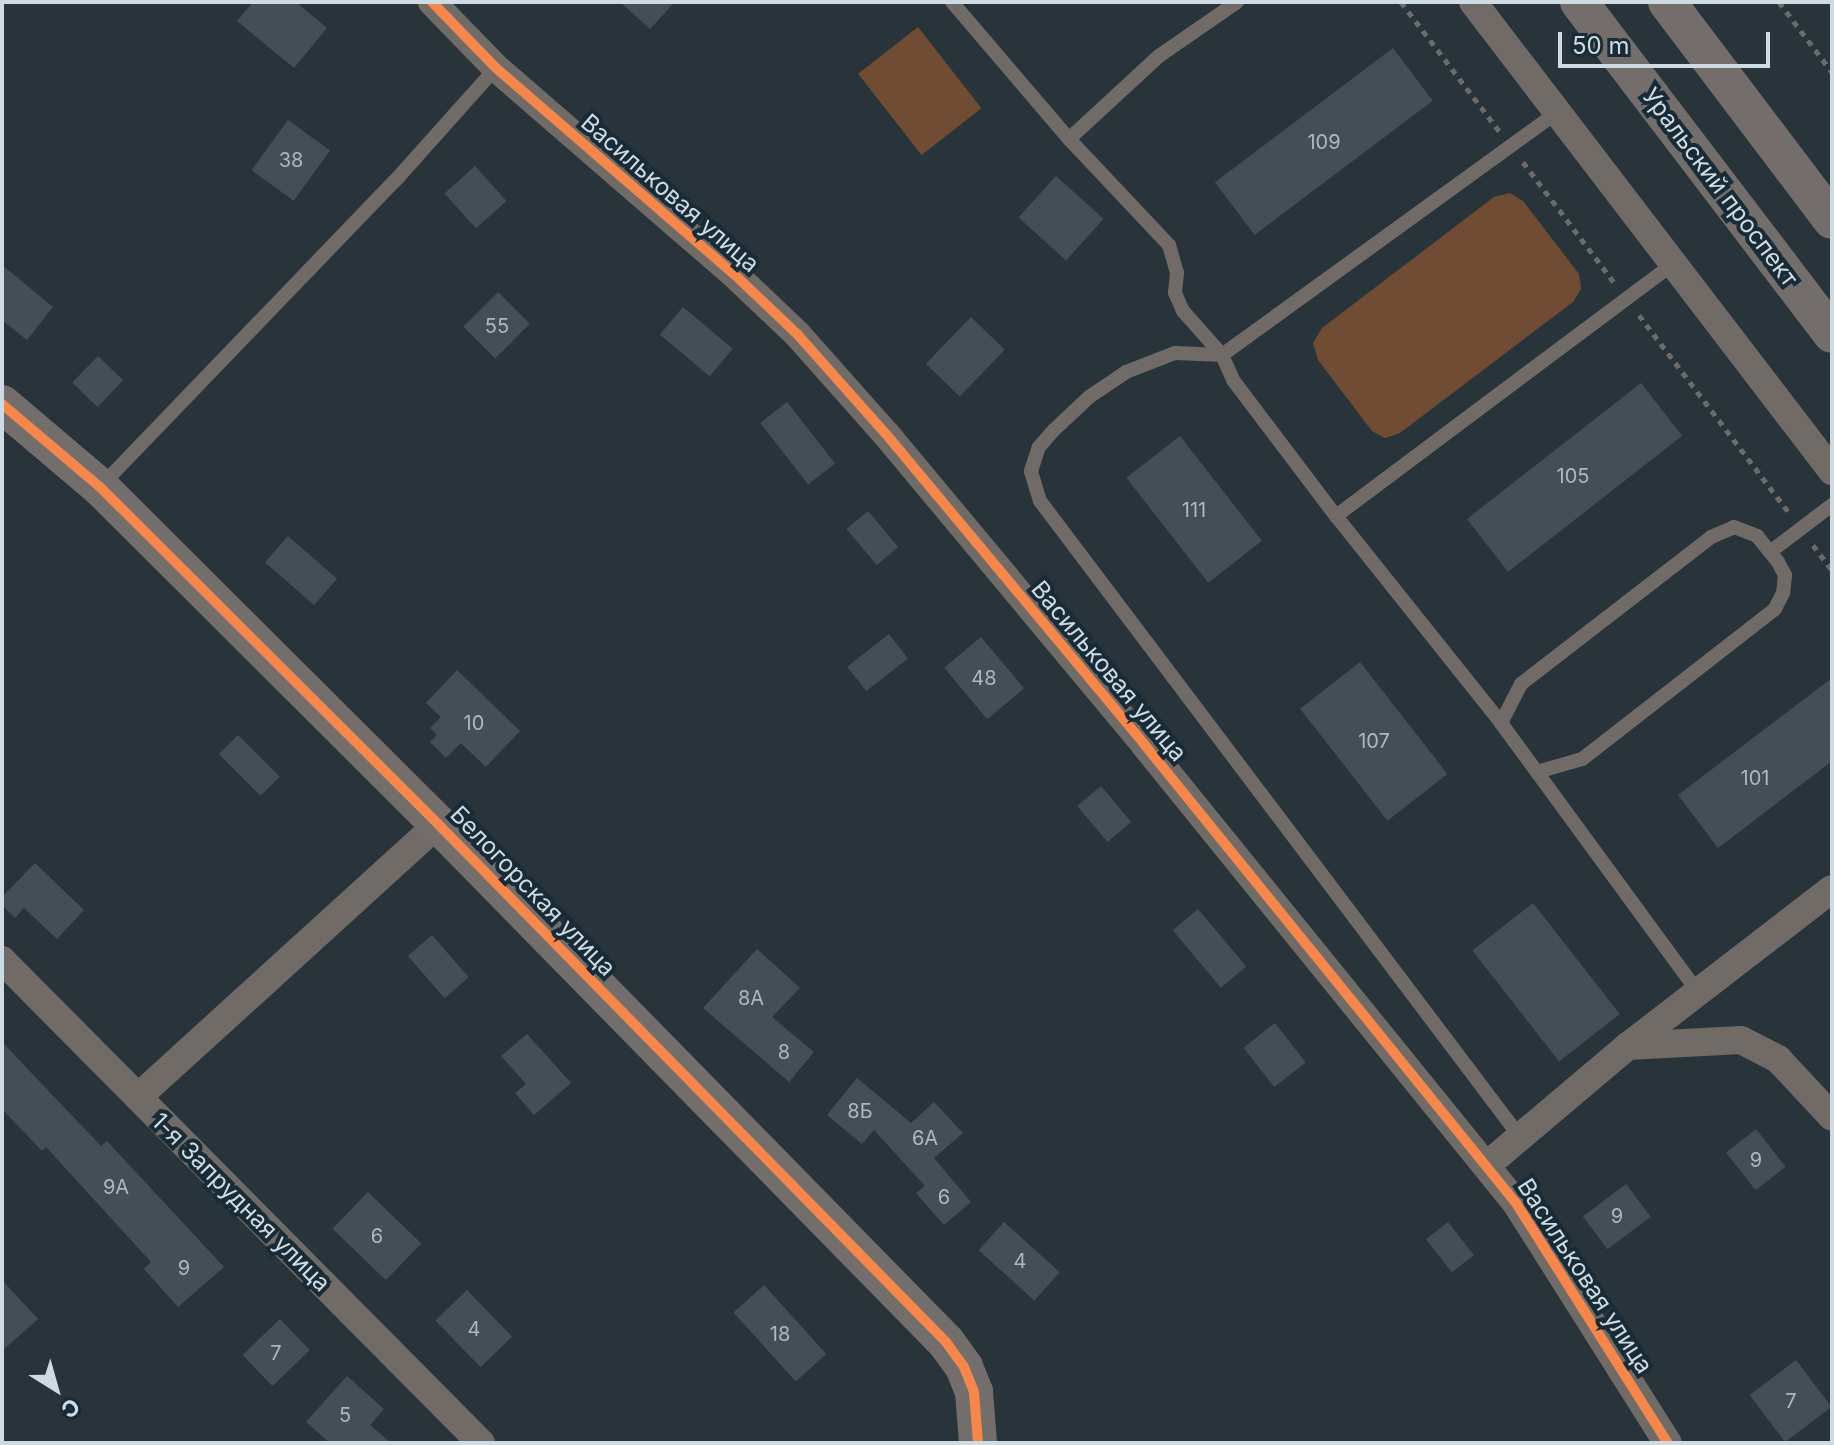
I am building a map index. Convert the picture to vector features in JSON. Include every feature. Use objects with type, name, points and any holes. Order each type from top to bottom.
[{"type":"street","name":"Васильковая улица","points":[[432,2],[496,68],[734,274],[798,335],[886,434],[1144,744],[1487,1165],[1516,1203],[1668,1443]]},
{"type":"street","points":[[1473,2],[1832,471]]},
{"type":"street","name":"Уральский проспект","points":[[1579,2],[1832,334]]},
{"type":"street","points":[[1667,2],[1832,220]]},
{"type":"street","name":"Белогорская улица","points":[[2,404],[100,487],[438,824],[946,1342],[964,1367],[974,1392],[978,1443]]},
{"type":"street","points":[[138,1097],[438,824]]},
{"type":"street","points":[[1487,1165],[1628,1046],[1832,889]]},
{"type":"street","name":"1-я Запрудная улица","points":[[4,965],[481,1443]]},
{"type":"street","points":[[1628,1046],[1741,1040],[1778,1059],[1832,1117]]},
{"type":"lane","points":[[952,2],[1069,139],[1169,245],[1177,273],[1175,293],[1183,311],[1222,355],[1233,380],[1336,516],[1501,723],[1697,991]]},
{"type":"lane","points":[[1069,139],[1159,56],[1237,2]]},
{"type":"lane","points":[[100,487],[373,204],[496,68]]},
{"type":"lane","points":[[1520,1137],[1040,501],[1031,471],[1039,447],[1089,397],[1126,372],[1175,353],[1222,355],[1558,112]]},
{"type":"lane","points":[[1336,516],[1673,264]]},
{"type":"lane","points":[[1770,552],[1832,505]]},
{"type":"lane","points":[[1501,723],[1521,684],[1711,537],[1734,527],[1757,536],[1770,552],[1785,575],[1783,593],[1775,609],[1582,759],[1537,772]]},
{"type":"path","points":[[1779,2],[1832,72]]},
{"type":"shaded area","points":[[918,27],[981,108],[922,155],[858,74]]},
{"type":"shaded area","points":[[1510,193],[1523,201],[1579,274],[1581,289],[1573,302],[1400,433],[1385,438],[1372,431],[1318,360],[1313,343],[1322,328],[1494,197]]},
{"type":"building","points":[[253,2],[296,2],[327,28],[294,68],[237,21]]},
{"type":"building","points":[[620,2],[675,2],[650,29]]},
{"type":"building","points":[[1393,48],[1433,101],[1255,235],[1215,182]]},
{"type":"building","points":[[288,120],[330,151],[294,201],[252,170]]},
{"type":"building","points":[[475,166],[506,201],[476,228],[445,193]]},
{"type":"building","points":[[1056,176],[1104,219],[1066,260],[1019,218]]},
{"type":"building","points":[[2,265],[53,307],[27,340],[2,320]]},
{"type":"building","points":[[498,292],[530,324],[495,358],[463,327]]},
{"type":"building","points":[[683,307],[733,349],[710,376],[660,335]]},
{"type":"building","points":[[971,317],[1005,350],[960,396],[926,364]]},
{"type":"building","points":[[98,356],[123,380],[97,407],[72,383]]},
{"type":"building","points":[[1641,383],[1682,436],[1508,572],[1467,519]]},
{"type":"building","points":[[787,402],[835,463],[808,484],[760,423]]},
{"type":"building","points":[[1180,436],[1262,541],[1208,583],[1126,478]]},
{"type":"building","points":[[868,511],[898,547],[877,565],[847,529]]},
{"type":"building","points":[[288,536],[337,579],[314,605],[265,562]]},
{"type":"building","points":[[889,634],[908,658],[866,691],[847,667]]},
{"type":"building","points":[[981,637],[1024,688],[987,719],[944,668]]},
{"type":"building","points":[[1360,662],[1447,774],[1388,821],[1300,709]]},
{"type":"building","points":[[457,670],[520,731],[486,767],[461,743],[446,758],[430,742],[437,735],[430,728],[441,717],[426,703]]},
{"type":"building","points":[[1832,678],[1832,761],[1718,848],[1678,795]]},
{"type":"building","points":[[238,735],[280,777],[261,796],[219,754]]},
{"type":"building","points":[[1101,786],[1131,822],[1107,842],[1077,806]]},
{"type":"building","points":[[35,863],[84,910],[57,939],[24,908],[15,918],[2,905],[2,897]]},
{"type":"building","points":[[1533,903],[1620,1014],[1559,1062],[1472,950]]},
{"type":"building","points":[[1198,909],[1246,966],[1221,988],[1173,930]]},
{"type":"building","points":[[432,935],[469,977],[445,998],[408,956]]},
{"type":"building","points":[[757,949],[800,988],[772,1017],[814,1052],[789,1082],[703,1008]]},
{"type":"building","points":[[1275,1023],[1306,1062],[1274,1087],[1243,1048]]},
{"type":"building","points":[[527,1034],[571,1083],[534,1115],[515,1093],[526,1084],[501,1056]]},
{"type":"building","points":[[2,1042],[101,1146],[107,1141],[224,1267],[178,1307],[144,1269],[151,1262],[46,1147],[42,1151],[2,1109]]},
{"type":"building","points":[[857,1078],[911,1123],[934,1102],[963,1133],[934,1158],[971,1202],[944,1225],[916,1193],[925,1186],[874,1130],[862,1144],[827,1115]]},
{"type":"building","points":[[1756,1129],[1786,1167],[1756,1190],[1726,1152]]},
{"type":"building","points":[[1626,1184],[1651,1217],[1608,1249],[1583,1216]]},
{"type":"building","points":[[368,1192],[421,1243],[386,1280],[333,1229]]},
{"type":"building","points":[[1004,1222],[1060,1272],[1034,1300],[979,1250]]},
{"type":"building","points":[[1448,1222],[1474,1255],[1452,1272],[1426,1239]]},
{"type":"building","points":[[2,1280],[38,1319],[2,1351]]},
{"type":"building","points":[[764,1285],[826,1354],[796,1382],[734,1312]]},
{"type":"building","points":[[467,1290],[512,1337],[481,1367],[435,1321]]},
{"type":"building","points":[[280,1319],[310,1350],[272,1386],[243,1355]]},
{"type":"building","points":[[1796,1360],[1832,1407],[1785,1442],[1750,1395]]},
{"type":"building","points":[[347,1376],[384,1409],[370,1425],[391,1443],[330,1443],[306,1422]]},
{"type":"cycle path","points":[[432,2],[496,68],[734,274],[798,335],[886,434],[1144,744],[1516,1203],[1668,1443]]},
{"type":"cycle path","points":[[2,404],[100,487],[438,824],[946,1342],[964,1367],[974,1392],[978,1443]]}]
